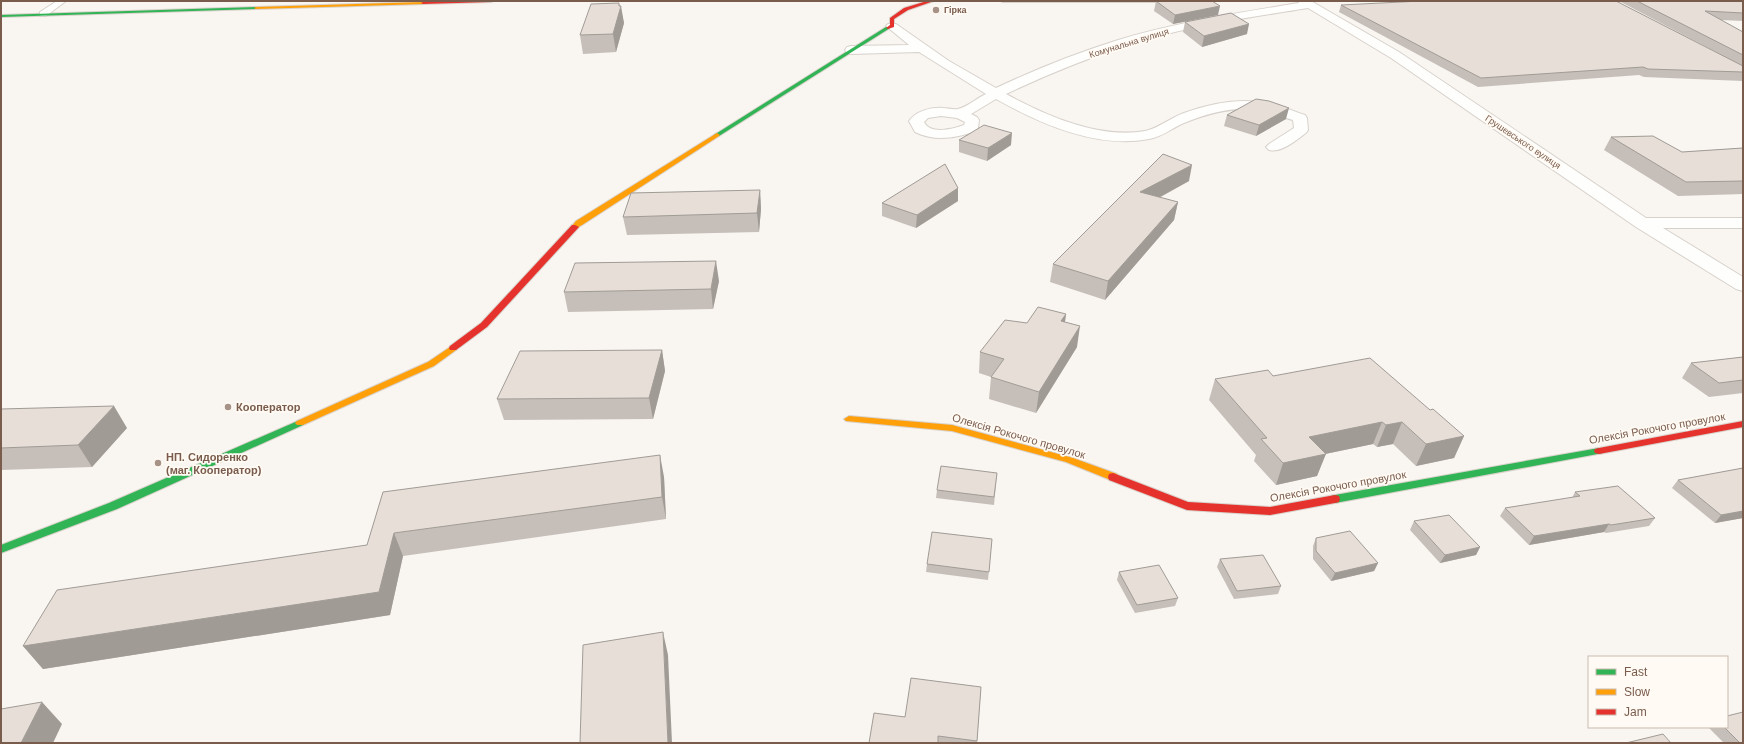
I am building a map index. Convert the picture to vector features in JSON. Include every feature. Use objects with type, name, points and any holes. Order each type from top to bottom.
[{"type":"street","points":[[1,16],[491,1]]},
{"type":"street","points":[[892,26],[892,19],[906,9],[932,1]]},
{"type":"street","points":[[1003,1],[1169,1]]},
{"type":"street","name":"Комунальна вулиця","points":[[960,114],[995,94],[1035,75],[1119,44],[1174,30],[1306,3]]},
{"type":"street","name":"Грушевського вулиця","points":[[1306,3],[1395,55],[1642,223],[1743,285]]},
{"type":"street","points":[[892,26],[919,48],[995,94],[1050,119],[1082,131],[1131,137],[1149,135],[1180,119],[1224,106],[1246,104],[1266,106],[1300,118],[1301,130],[1274,147]]},
{"type":"street","points":[[1,550],[113,506],[431,364],[484,324],[579,223],[851,50],[892,26]]},
{"type":"street","points":[[851,50],[919,48]]},
{"type":"street","points":[[1642,223],[1743,223]]},
{"type":"street","name":"Олексія Рокочого провулок","points":[[849,418],[952,428],[1069,460],[1187,506],[1270,511],[1743,424]]},
{"type":"lane","points":[[43,14],[62,1]]},
{"type":"building","points":[[1156,1],[1212,1],[1220,6],[1175,15]]},
{"type":"building","points":[[1421,1],[1616,1],[1743,66],[1743,72],[1648,69],[1643,67],[1481,78],[1341,5]]},
{"type":"building","points":[[1637,1],[1743,1],[1743,13],[1705,11],[1743,32],[1743,55]]},
{"type":"building","points":[[619,3],[619,6],[621,6],[613,34],[580,35],[591,4]]},
{"type":"building","points":[[1231,13],[1249,24],[1204,36],[1185,22]]},
{"type":"building","points":[[1256,99],[1269,101],[1289,108],[1259,125],[1227,115]]},
{"type":"building","points":[[984,125],[1012,133],[988,148],[959,140]]},
{"type":"building","points":[[1653,136],[1682,152],[1743,148],[1743,181],[1686,182],[1611,137]]},
{"type":"building","points":[[1163,154],[1192,165],[1140,192],[1178,202],[1108,281],[1053,264]]},
{"type":"building","points":[[945,164],[958,188],[917,215],[882,203]]},
{"type":"building","points":[[760,190],[757,213],[623,217],[631,193]]},
{"type":"building","points":[[716,261],[711,289],[564,292],[575,263]]},
{"type":"building","points":[[1038,307],[1066,314],[1061,321],[1080,326],[1039,392],[991,377],[1004,359],[980,352],[1005,320],[1027,323]]},
{"type":"building","points":[[662,350],[649,398],[497,399],[520,351]]},
{"type":"building","points":[[1743,357],[1743,380],[1719,383],[1691,363]]},
{"type":"building","points":[[1370,358],[1430,410],[1433,409],[1464,436],[1426,444],[1402,422],[1386,425],[1382,422],[1309,437],[1326,454],[1283,463],[1261,439],[1267,438],[1215,379],[1268,370],[1273,376]]},
{"type":"building","points":[[114,406],[78,445],[1,448],[1,409]]},
{"type":"building","points":[[660,455],[662,497],[394,533],[379,592],[23,646],[57,590],[367,545],[383,492]]},
{"type":"building","points":[[941,466],[997,473],[994,497],[937,490]]},
{"type":"building","points":[[1743,468],[1743,511],[1721,515],[1678,480]]},
{"type":"building","points":[[1618,486],[1655,518],[1534,536],[1505,508],[1580,496],[1575,492]]},
{"type":"building","points":[[1449,515],[1480,547],[1445,555],[1414,521]]},
{"type":"building","points":[[1350,531],[1378,563],[1335,573],[1316,551],[1316,538]]},
{"type":"building","points":[[932,532],[992,539],[989,572],[927,564]]},
{"type":"building","points":[[1263,555],[1281,586],[1237,591],[1220,559]]},
{"type":"building","points":[[1159,565],[1178,598],[1137,605],[1119,572]]},
{"type":"building","points":[[663,632],[668,743],[580,743],[583,645]]},
{"type":"building","points":[[911,678],[981,687],[977,741],[938,736],[938,743],[869,743],[874,713],[905,717]]},
{"type":"building","points":[[42,702],[21,743],[1,743],[1,709]]},
{"type":"building","points":[[1743,712],[1743,743],[1740,743],[1725,728],[1728,728],[1728,716]]},
{"type":"building","points":[[1663,734],[1671,743],[1626,743]]},
{"type":"traffic: fast","points":[[1003,1],[1169,1]]},
{"type":"traffic: fast","points":[[1,16],[256,8]]},
{"type":"traffic: fast","points":[[717,135],[888,28]]},
{"type":"traffic: fast","points":[[1,549],[113,506],[300,423]]},
{"type":"traffic: fast","points":[[1335,499],[1599,451]]},
{"type":"traffic: slow","points":[[256,8],[423,3]]},
{"type":"traffic: slow","points":[[575,227],[717,135]]},
{"type":"traffic: slow","points":[[300,423],[431,364],[453,348]]},
{"type":"traffic: slow","points":[[849,419],[952,428],[1069,460],[1113,477]]},
{"type":"traffic: jam","points":[[423,3],[491,1]]},
{"type":"traffic: jam","points":[[888,28],[892,26],[892,19],[906,9],[932,1]]},
{"type":"traffic: jam","points":[[453,348],[484,325],[575,227]]},
{"type":"traffic: jam","points":[[1599,451],[1743,424]]},
{"type":"traffic: jam","points":[[1113,477],[1187,506],[1270,511],[1335,499]]},
{"type":"place","name":"Гірка","points":[[936,10]]},
{"type":"place","name":"Кооператор","points":[[228,407]]},
{"type":"place","name":"НП. Сидоренко (маг. Кооператор)","points":[[158,463]]}]
